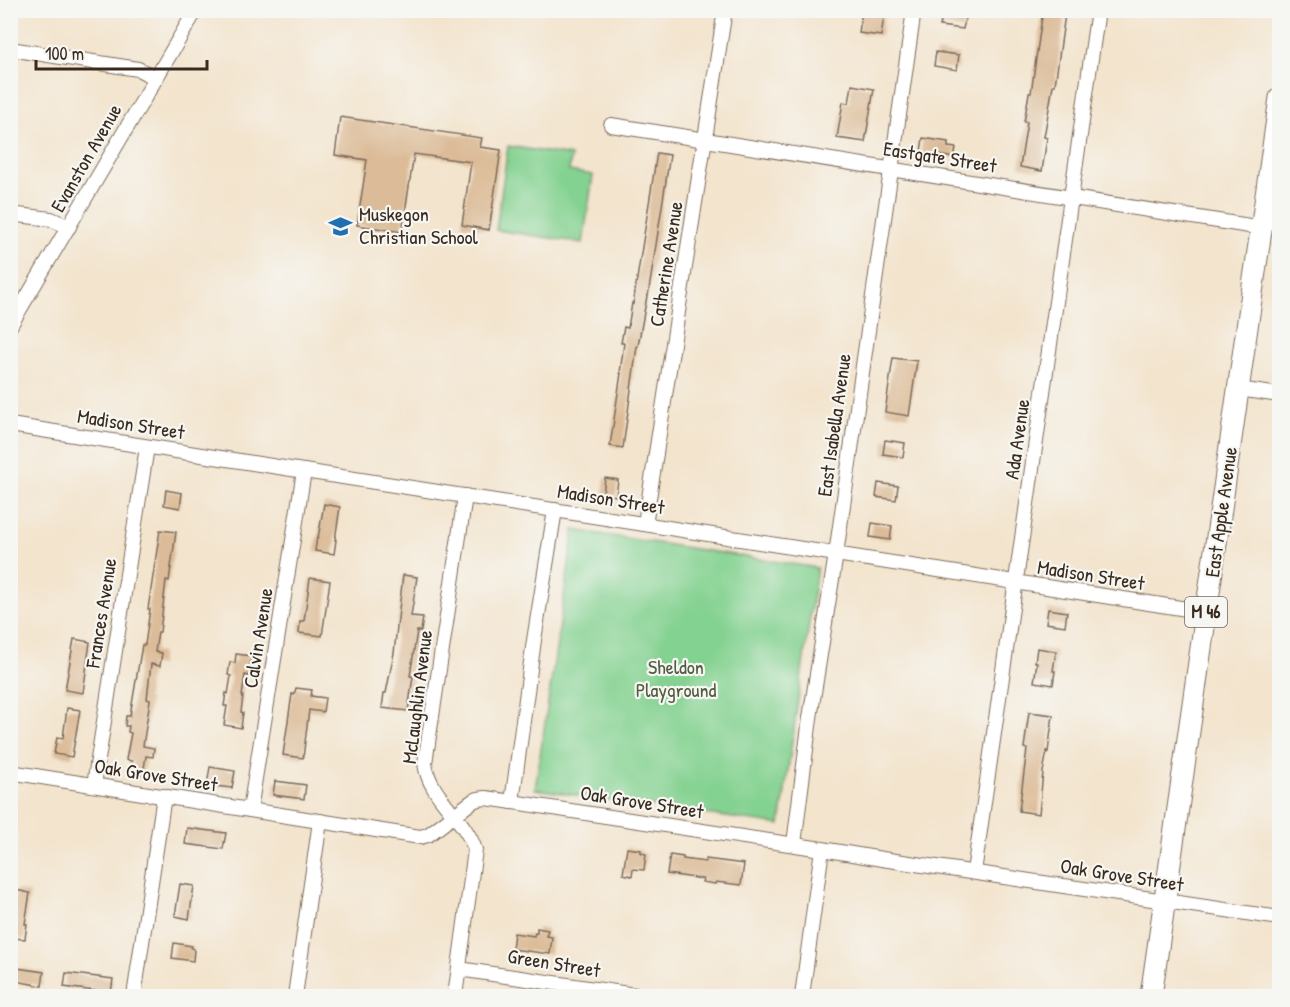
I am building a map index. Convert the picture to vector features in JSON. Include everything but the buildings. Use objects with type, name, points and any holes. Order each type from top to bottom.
[{"type":"main road","name":"East Apple Avenue","points":[[1151,996],[1280,98]]},
{"type":"street","name":"Evanston Avenue","points":[[10,326],[196,10]]},
{"type":"street","name":"Catherine Avenue","points":[[645,524],[725,10]]},
{"type":"street","name":"East Isabella Avenue","points":[[794,844],[810,718],[836,554],[914,10]]},
{"type":"street","name":"Ada Avenue","points":[[974,872],[1098,10]]},
{"type":"street","points":[[10,49],[138,69],[156,78]]},
{"type":"street","name":"Eastgate Street","points":[[611,125],[1262,228]]},
{"type":"street","points":[[10,214],[51,219],[69,227]]},
{"type":"street","points":[[1238,389],[1280,395]]},
{"type":"street","name":"Madison Street","points":[[10,425],[1206,612]]},
{"type":"street","name":"Frances Avenue","points":[[94,785],[147,447]]},
{"type":"street","name":"Calvin Avenue","points":[[250,810],[304,471]]},
{"type":"street","name":"McLaughlin Avenue","points":[[455,996],[475,850],[472,841],[428,780],[425,763],[465,495]]},
{"type":"street","points":[[512,802],[534,640],[555,510]]},
{"type":"street","name":"Oak Grove Street","points":[[10,772],[420,837],[428,835],[478,799],[486,798],[1280,918]]},
{"type":"street","points":[[134,996],[164,796]]},
{"type":"street","points":[[295,996],[320,821]]},
{"type":"street","points":[[802,996],[822,849]]},
{"type":"street","name":"Green Street","points":[[459,969],[642,996]]},
{"type":"green space","points":[[508,146],[571,156],[569,171],[593,175],[583,243],[496,230]]},
{"type":"green space","name":"Sheldon Playground","points":[[574,530],[817,568],[780,825],[535,789]]},
{"type":"place","name":"Muskegon Christian School","points":[[341,226]]}]
